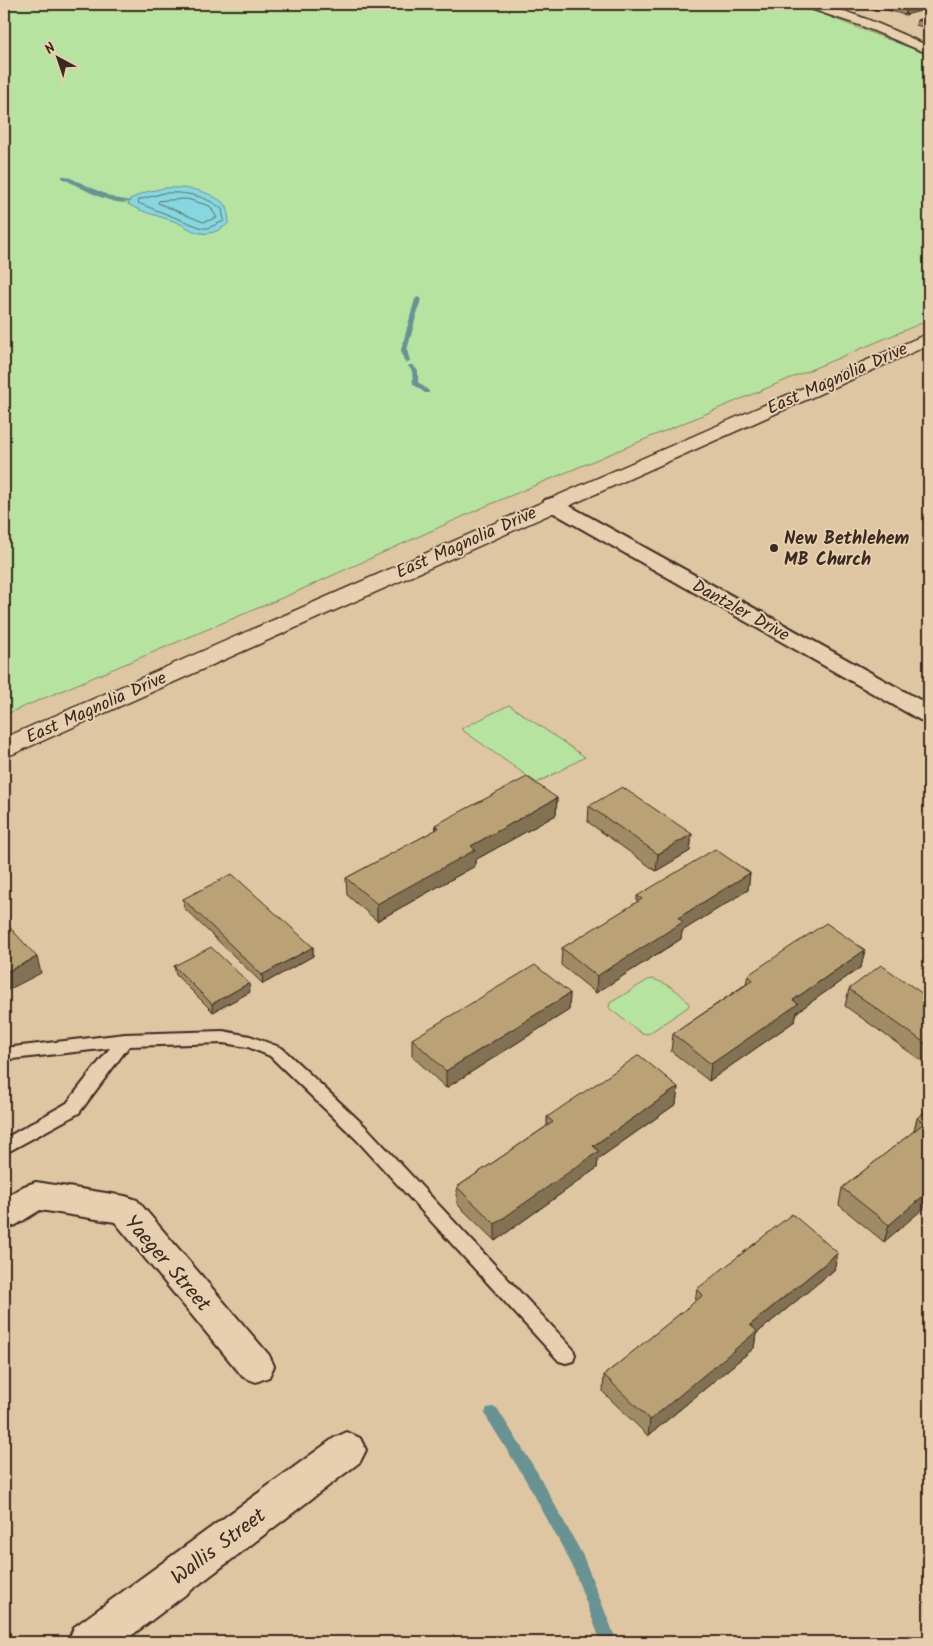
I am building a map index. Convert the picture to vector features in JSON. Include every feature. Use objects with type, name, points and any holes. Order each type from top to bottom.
[{"type":"main road","points":[[806,4],[866,23],[929,50]]},
{"type":"main road","name":"East Magnolia Drive","points":[[4,748],[929,338]]},
{"type":"street","name":"Dantzler Drive","points":[[552,504],[929,715]]},
{"type":"street","name":"Yaeger Street","points":[[4,1215],[36,1196],[125,1210],[256,1366]]},
{"type":"street","name":"Wallis Street","points":[[89,1642],[347,1450]]},
{"type":"lane","points":[[4,1054],[125,1040],[223,1037],[250,1042],[276,1052],[362,1134],[566,1355]]},
{"type":"lane","points":[[4,1147],[74,1108],[125,1040]]},
{"type":"green space","points":[[4,4],[789,4],[809,9],[929,55],[929,320],[486,506],[296,592],[4,715]]},
{"type":"green space","points":[[509,705],[585,757],[537,783],[461,729]]},
{"type":"green space","points":[[652,979],[673,988],[689,1004],[688,1007],[648,1034],[641,1033],[609,1008],[610,1003]]},
{"type":"water","points":[[164,188],[197,190],[213,196],[227,206],[229,222],[217,231],[201,233],[128,204],[130,199],[146,192]]},
{"type":"building","points":[[929,17],[929,23],[917,20]]},
{"type":"building","points":[[527,777],[557,798],[471,846],[475,850],[377,904],[346,878],[439,828],[435,825]]},
{"type":"building","points":[[622,787],[692,834],[658,854],[589,806]]},
{"type":"building","points":[[715,849],[750,873],[678,918],[683,922],[597,976],[562,948],[642,899],[637,896]]},
{"type":"building","points":[[232,874],[313,947],[262,975],[183,899]]},
{"type":"building","points":[[4,921],[37,957],[4,973]]},
{"type":"building","points":[[826,923],[865,950],[793,1000],[798,1004],[711,1064],[673,1034],[753,980],[748,975]]},
{"type":"building","points":[[211,947],[249,983],[212,1004],[174,966]]},
{"type":"building","points":[[535,965],[570,993],[446,1071],[412,1039]]},
{"type":"building","points":[[881,965],[929,998],[929,1046],[849,989]]},
{"type":"building","points":[[639,1055],[678,1087],[593,1146],[599,1151],[495,1224],[457,1187],[553,1122],[547,1117]]},
{"type":"building","points":[[929,1108],[929,1191],[889,1225],[842,1188],[924,1123],[917,1118]]},
{"type":"building","points":[[792,1214],[838,1253],[750,1325],[757,1331],[650,1420],[604,1375],[703,1295],[697,1289]]},
{"type":"waterway","points":[[64,177],[113,200],[129,201]]},
{"type":"waterway","points":[[407,361],[404,350],[418,299]]},
{"type":"waterway","points":[[411,366],[415,371],[415,383],[427,392]]},
{"type":"waterway","points":[[492,1413],[532,1477],[578,1561],[609,1642]]},
{"type":"place","name":"New Bethlehem MB Church","points":[[774,548]]}]
